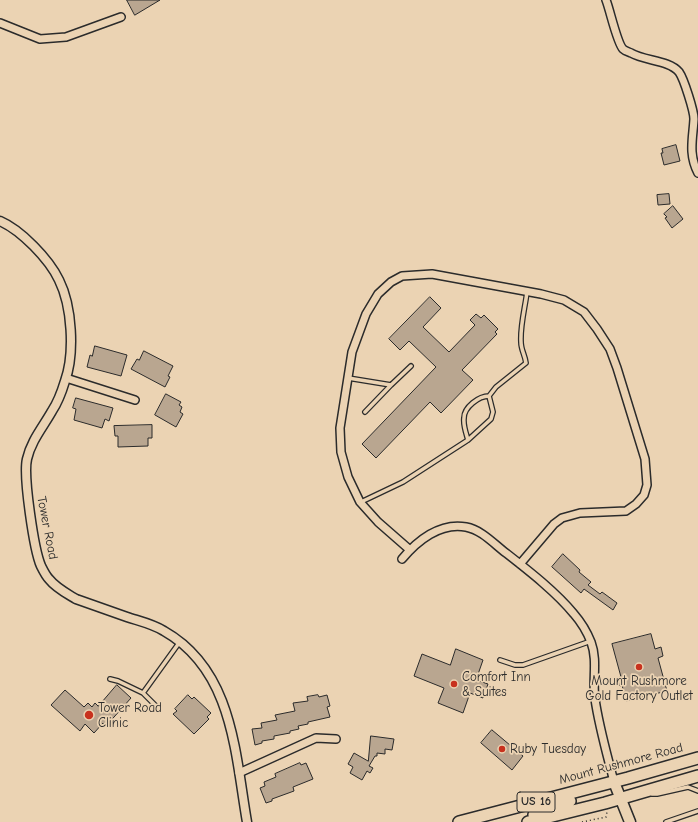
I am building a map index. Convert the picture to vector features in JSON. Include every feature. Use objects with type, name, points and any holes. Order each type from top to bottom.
[{"type":"highway","name":"Mount Rushmore Road","points":[[459,822],[614,782],[698,758]]},
{"type":"highway","name":"US 16","points":[[528,822],[698,776]]},
{"type":"highway","points":[[523,822],[558,804],[599,793],[614,782]]},
{"type":"main road","points":[[614,782],[630,822]]},
{"type":"street","points":[[606,0],[623,49],[639,57],[668,64],[678,72],[683,81],[694,117],[692,156],[698,173]]},
{"type":"street","points":[[0,23],[40,39],[66,37],[121,18]]},
{"type":"street","name":"Tower Road","points":[[0,221],[8,224],[26,239],[44,258],[59,280],[68,305],[71,328],[70,363],[66,378],[53,410],[30,446],[26,460],[26,473],[36,551],[41,566],[49,579],[62,591],[76,599],[164,631],[180,642],[200,662],[214,682],[230,721],[247,822]]},
{"type":"street","points":[[410,550],[378,522],[360,502],[348,476],[341,452],[340,428],[352,352],[366,314],[378,294],[391,282],[402,276],[432,274],[564,300],[584,312],[610,349],[618,368],[645,459],[647,484],[644,495],[636,504],[626,511],[580,513],[562,518],[554,524],[520,564]]},
{"type":"street","points":[[66,378],[135,400]]},
{"type":"street","points":[[402,560],[418,542],[439,530],[451,527],[466,527],[479,531],[539,580],[574,613],[591,641],[594,653],[594,693],[598,722],[614,782]]},
{"type":"street","points":[[239,773],[316,738],[336,739]]},
{"type":"lane","points":[[468,440],[463,419],[464,414],[473,402],[484,396],[489,396],[496,387],[526,363],[521,341],[527,292]]},
{"type":"lane","points":[[365,412],[411,366]]},
{"type":"lane","points":[[348,378],[391,385]]},
{"type":"lane","points":[[360,502],[403,482],[468,440],[491,418],[493,412],[489,396]]},
{"type":"lane","points":[[500,660],[522,665],[591,641]]},
{"type":"lane","points":[[143,693],[180,642]]},
{"type":"lane","points":[[110,679],[118,681],[143,693],[158,708]]},
{"type":"lane","points":[[641,792],[657,794],[688,787],[698,791]]},
{"type":"lane","points":[[666,822],[698,811]]},
{"type":"path","points":[[582,822],[606,817],[608,812]]},
{"type":"building","points":[[127,0],[160,0],[135,15]]},
{"type":"building","points":[[676,145],[680,161],[664,165],[661,153],[663,153],[662,149]]},
{"type":"building","points":[[669,194],[670,204],[658,205],[657,195]]},
{"type":"building","points":[[673,206],[683,219],[672,228],[664,214]]},
{"type":"building","points":[[430,297],[441,308],[423,327],[449,352],[475,325],[470,320],[476,314],[481,318],[484,315],[498,329],[495,332],[497,334],[462,370],[473,380],[441,413],[430,402],[376,458],[362,444],[436,367],[409,341],[400,350],[389,339]]},
{"type":"building","points":[[95,346],[127,355],[121,376],[87,367],[90,355],[92,356]]},
{"type":"building","points":[[144,351],[173,366],[165,387],[131,369],[137,359],[139,360]]},
{"type":"building","points":[[166,394],[181,402],[179,405],[182,407],[180,412],[183,414],[176,427],[155,415]]},
{"type":"building","points":[[76,398],[113,408],[109,421],[105,419],[102,428],[74,420],[76,409],[73,408]]},
{"type":"building","points":[[152,425],[152,438],[148,438],[148,446],[118,447],[118,436],[115,436],[114,426]]},
{"type":"building","points":[[563,554],[580,570],[579,572],[591,582],[588,585],[600,594],[602,592],[617,603],[613,610],[584,589],[581,593],[552,567]]},
{"type":"building","name":"Mount Rushmore Gold Factory Outlet","points":[[651,634],[655,649],[661,647],[663,656],[658,658],[667,691],[626,701],[622,685],[620,686],[617,678],[621,677],[612,644]]},
{"type":"building","name":"Comfort Inn & Suites","points":[[456,649],[483,660],[476,680],[488,684],[483,698],[470,693],[463,713],[438,703],[444,688],[414,676],[422,654],[450,665]]},
{"type":"building","name":"Tower Road Clinic","points":[[117,685],[131,698],[106,726],[103,723],[94,733],[85,724],[80,731],[51,705],[65,690],[84,707],[88,703],[92,707],[95,703],[98,706]]},
{"type":"building","points":[[188,695],[192,699],[194,697],[211,713],[207,717],[209,719],[194,734],[173,714],[177,711],[175,709]]},
{"type":"building","points":[[318,695],[319,697],[327,695],[330,706],[327,707],[330,717],[308,722],[308,724],[298,726],[299,729],[290,731],[290,733],[274,736],[274,739],[262,741],[262,743],[255,745],[252,729],[262,728],[261,723],[277,720],[275,715],[295,711],[293,703],[308,701],[307,697]]},
{"type":"building","name":"Ruby Tuesday","points":[[492,730],[523,756],[512,770],[481,743]]},
{"type":"building","points":[[371,736],[394,739],[392,750],[385,749],[385,754],[377,753],[377,756],[375,756],[369,766],[373,768],[370,773],[367,771],[362,780],[350,773],[353,767],[348,764],[354,753],[368,761]]},
{"type":"building","points":[[300,763],[301,765],[306,763],[313,779],[293,787],[294,791],[272,799],[272,801],[266,803],[260,788],[265,786],[264,782],[276,777],[275,774]]},
{"type":"place","name":"Mount Rushmore Gold Factory Outlet","points":[[639,667]]},
{"type":"place","name":"Comfort Inn & Suites","points":[[454,684]]},
{"type":"place","name":"Tower Road Clinic","points":[[89,715]]},
{"type":"place","name":"Ruby Tuesday","points":[[502,749]]}]
